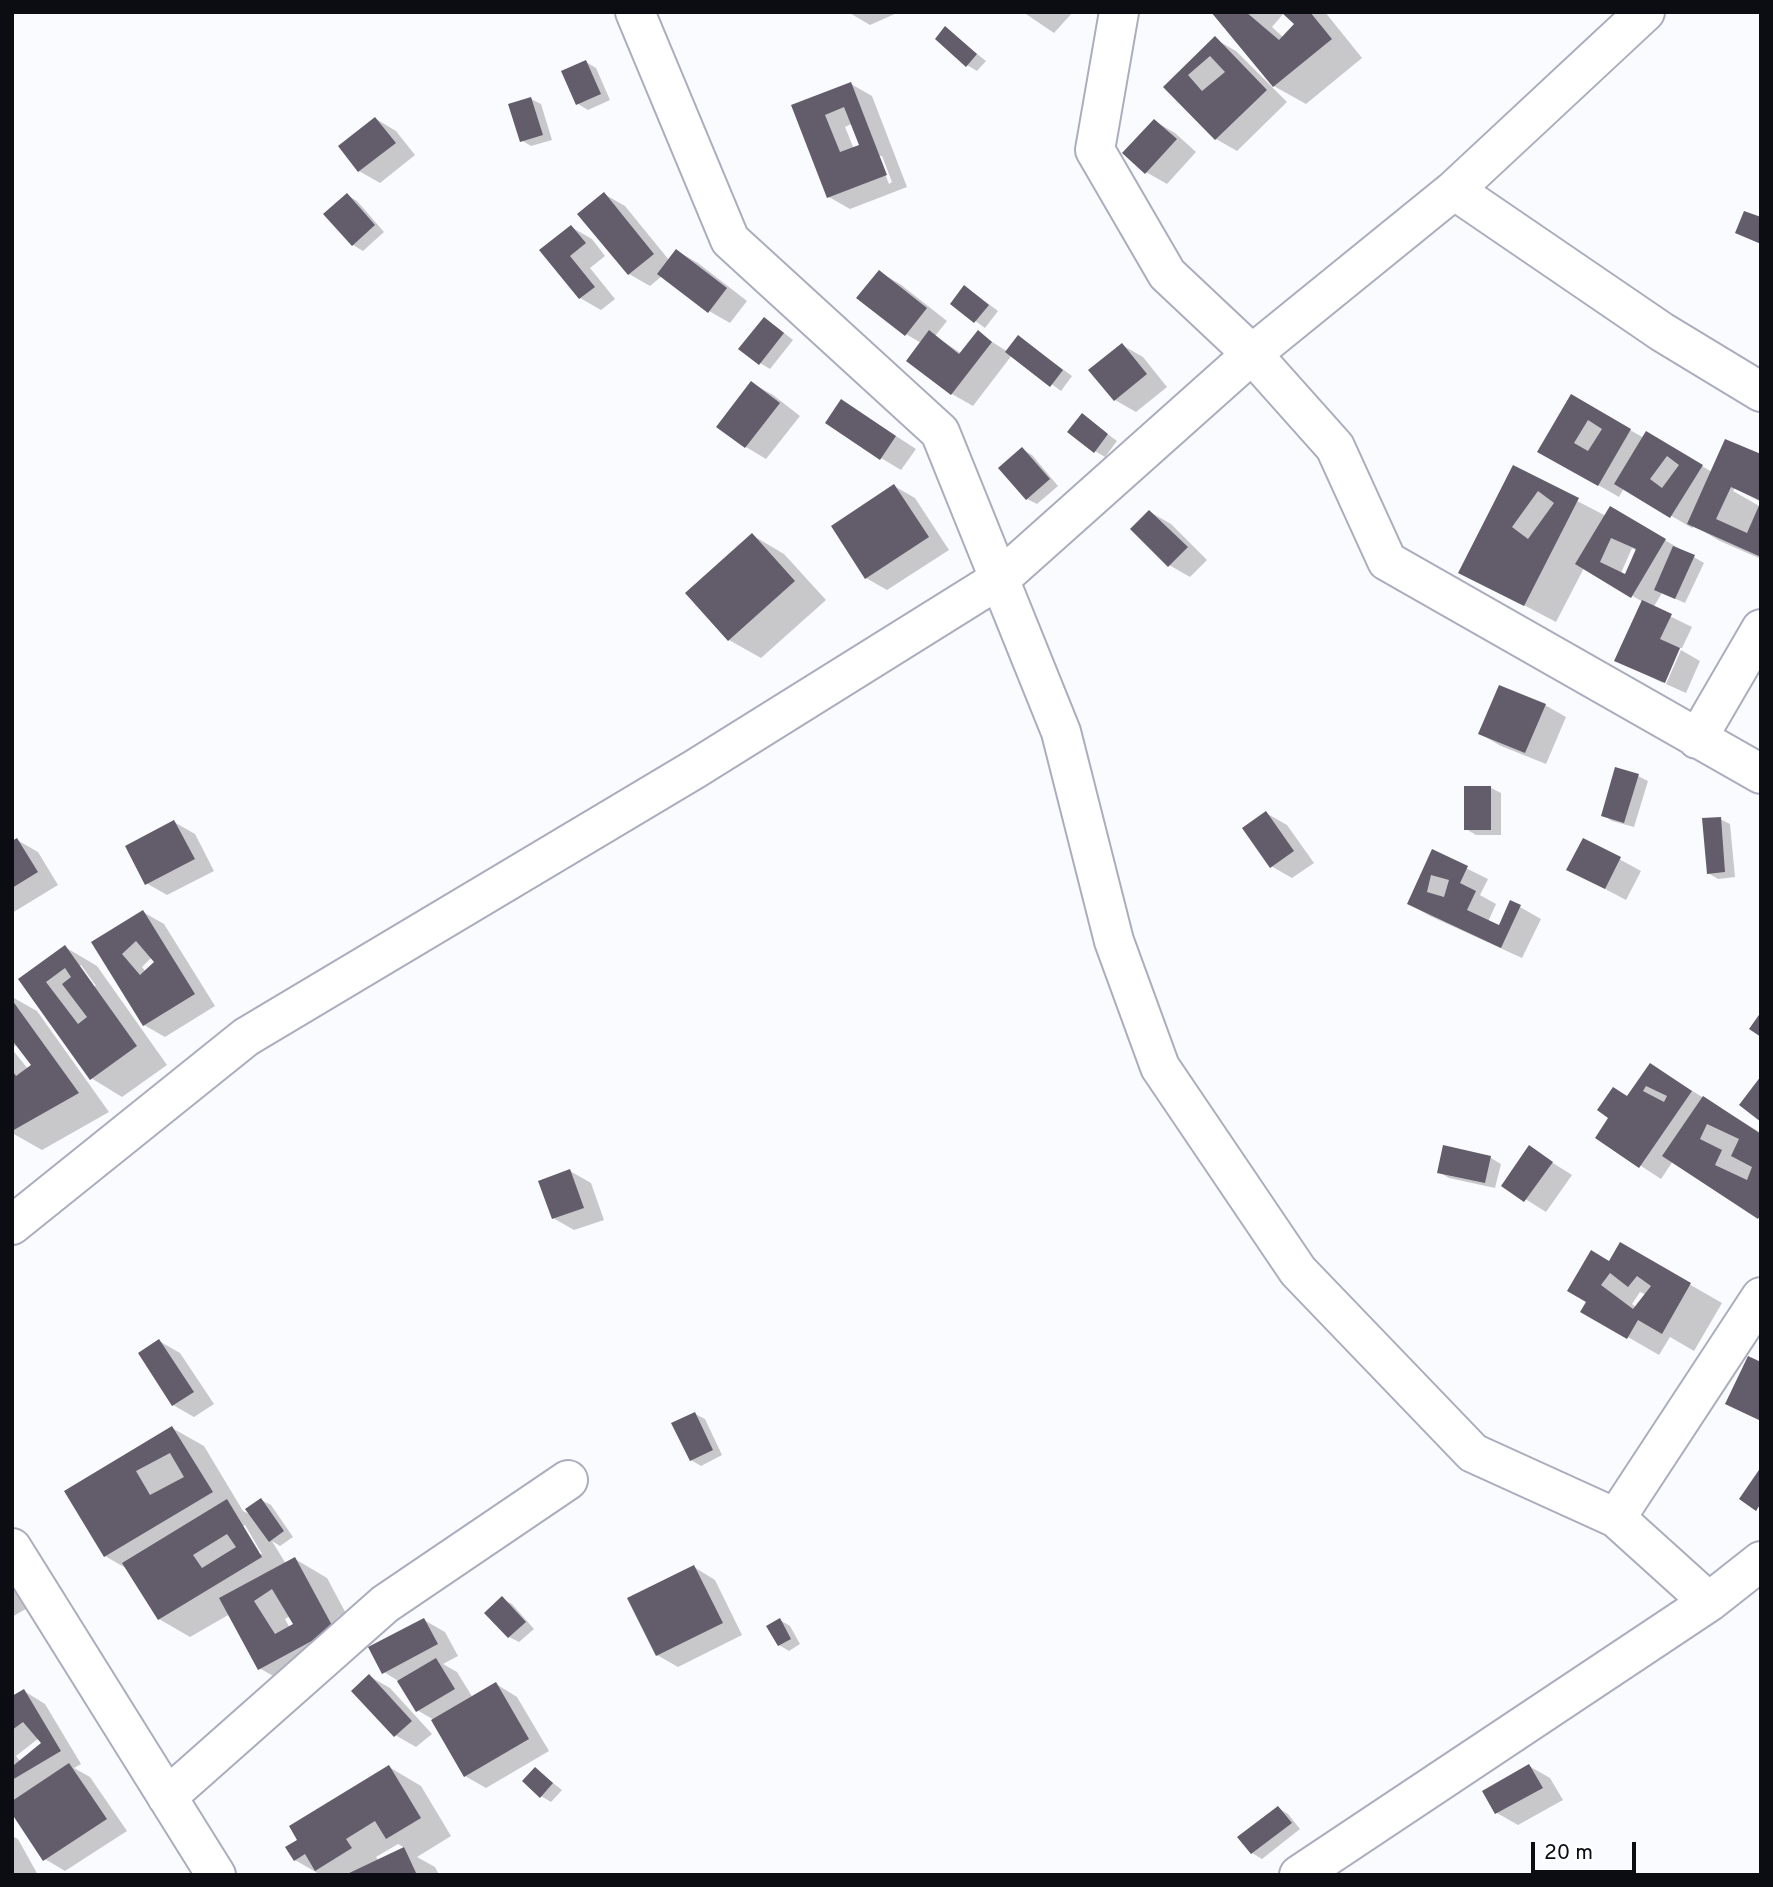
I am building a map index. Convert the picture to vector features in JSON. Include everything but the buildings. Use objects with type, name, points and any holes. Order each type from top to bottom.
[{"type":"street","points":[[635,12],[730,240],[940,432],[1061,732],[1114,941],[1160,1068],[1298,1271],[1474,1453],[1616,1518],[1709,1602]]},
{"type":"street","points":[[1119,12],[1095,150],[1167,274],[1252,354],[1335,447],[1387,561],[1761,774]]},
{"type":"street","points":[[12,1225],[246,1037],[695,769],[1001,578],[1252,354],[1454,190],[1645,12]]},
{"type":"street","points":[[1454,190],[1662,332],[1761,392]]},
{"type":"street","points":[[1697,739],[1761,629]]},
{"type":"street","points":[[1616,1518],[1761,1297]]},
{"type":"street","points":[[167,1797],[385,1604],[568,1480]]},
{"type":"street","points":[[12,1548],[216,1875]]},
{"type":"street","points":[[1299,1875],[1709,1602],[1761,1561]]}]
